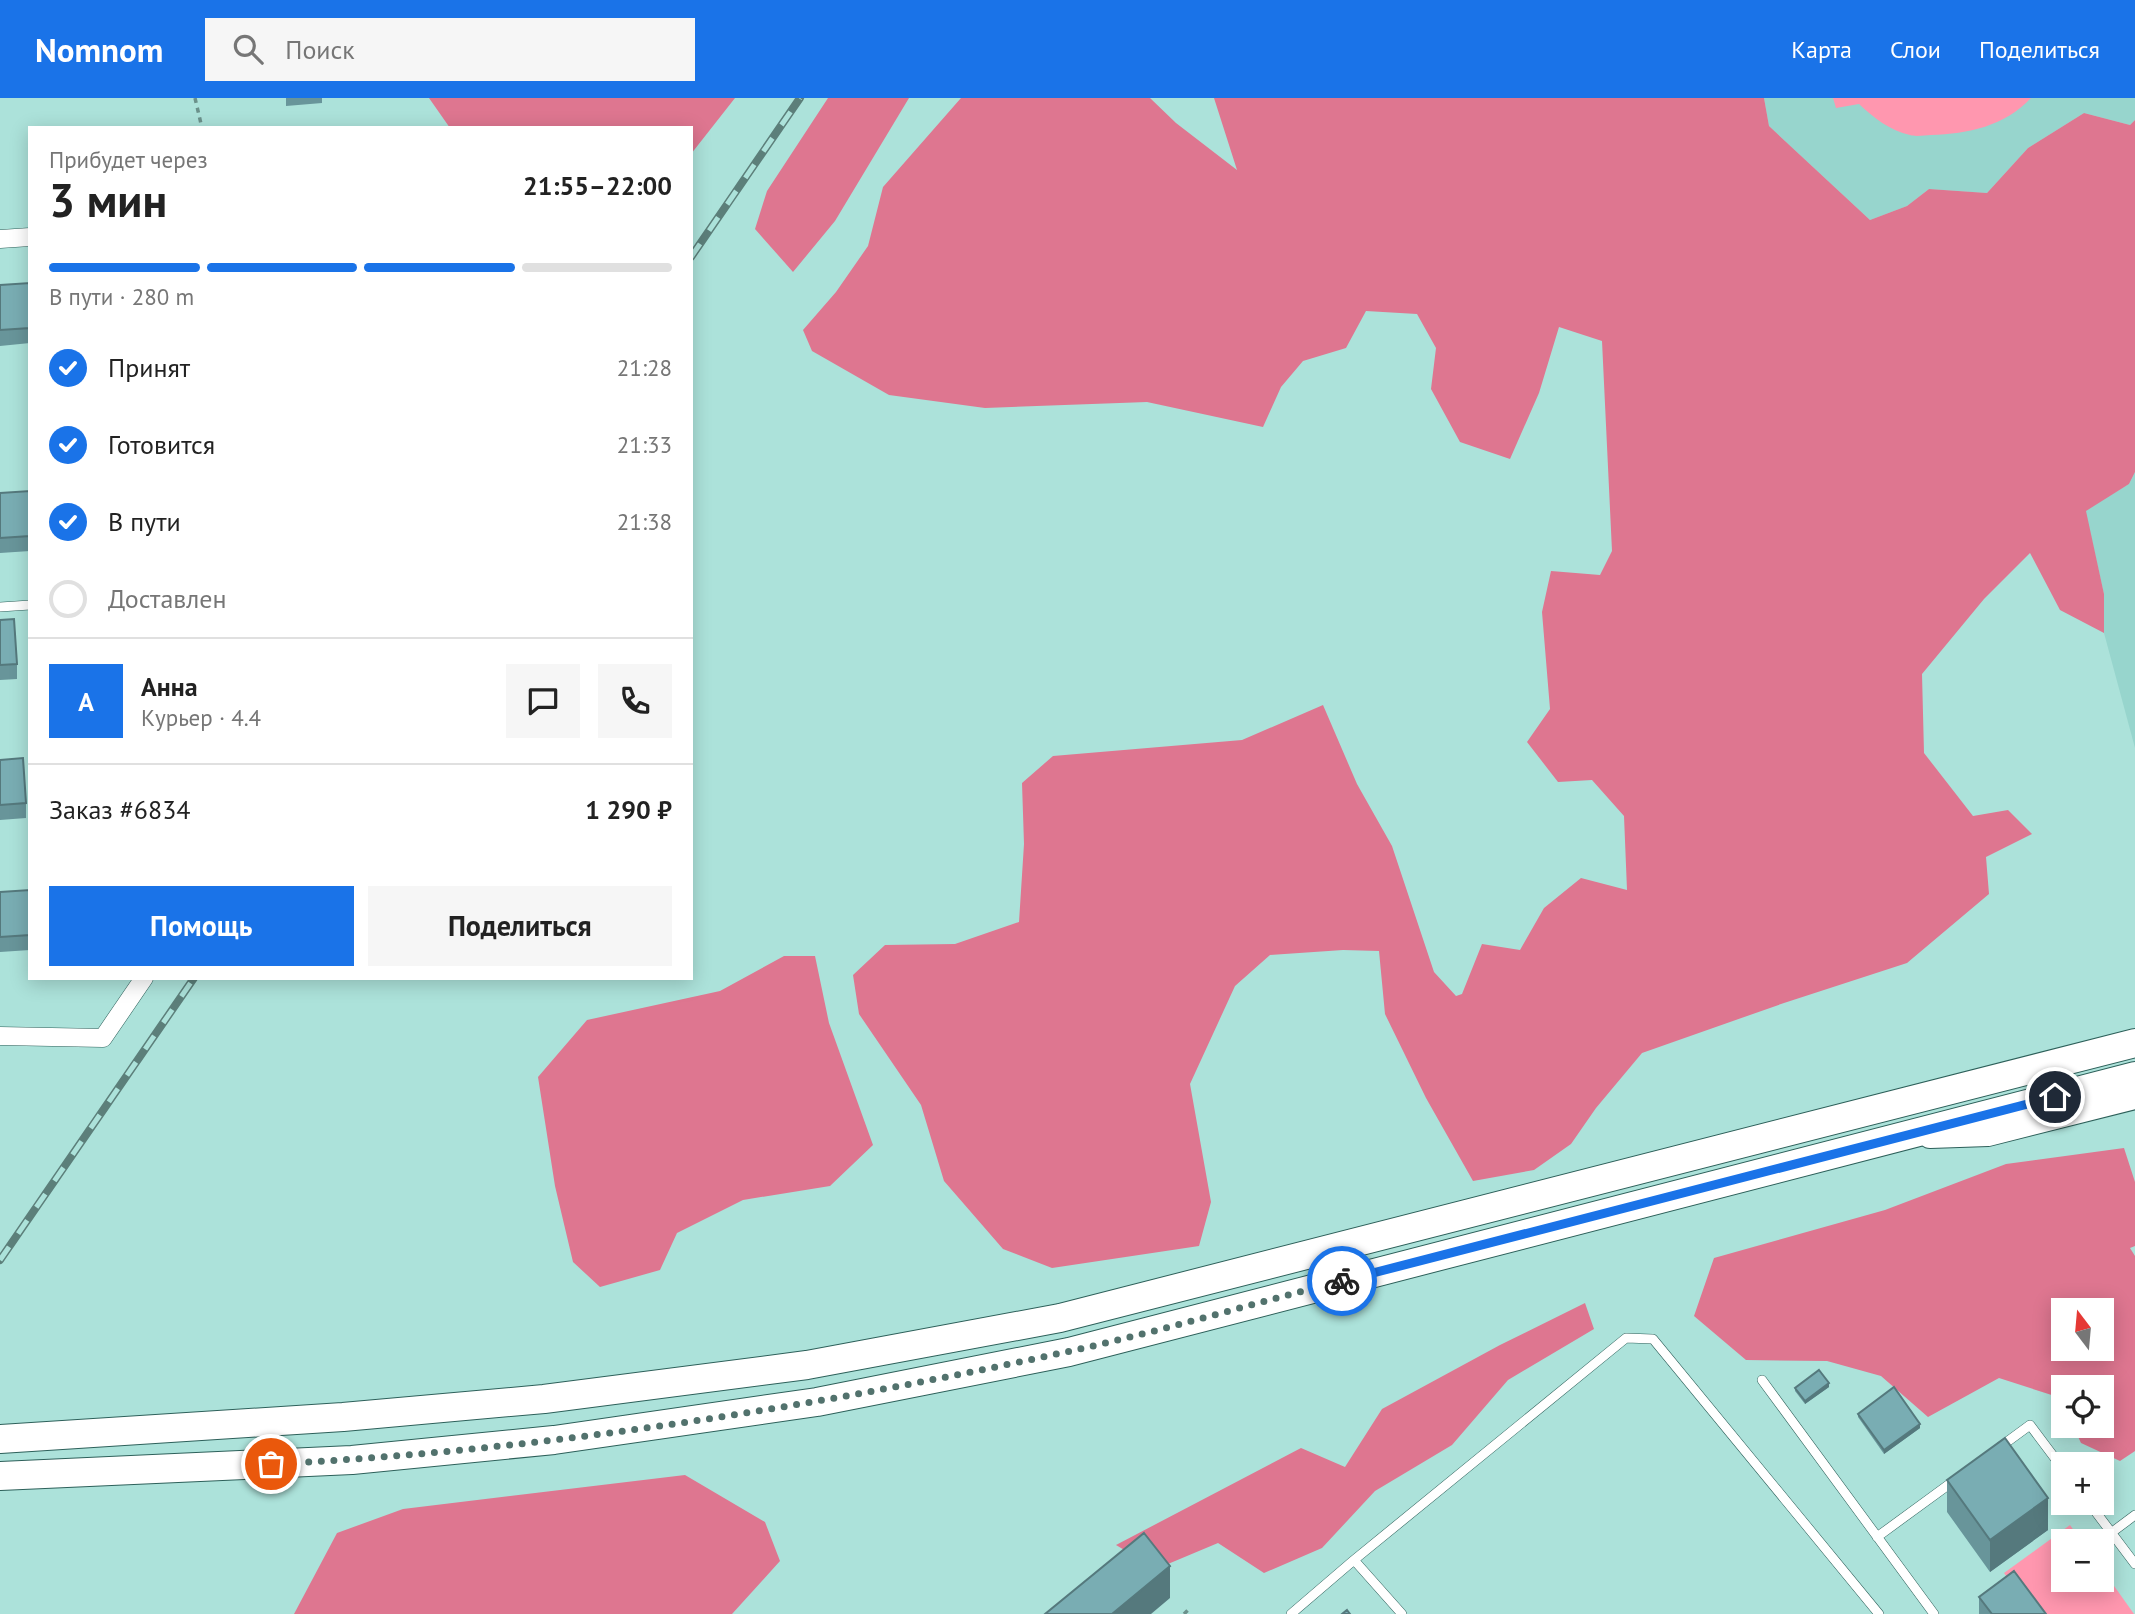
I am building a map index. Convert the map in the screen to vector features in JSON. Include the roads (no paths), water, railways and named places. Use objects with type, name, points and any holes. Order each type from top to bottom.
[{"type":"main road","points":[[0,1438],[343,1417],[544,1399],[807,1365],[1060,1318],[2135,1043]]},
{"type":"main road","points":[[0,1476],[352,1460],[554,1440],[817,1402],[1069,1352],[2135,1076]]},
{"type":"street","points":[[0,239],[28,237]]},
{"type":"street","points":[[0,1036],[103,1038],[143,980]]},
{"type":"street","points":[[1895,1138],[1988,1134],[2135,1097]]},
{"type":"lane","points":[[0,607],[28,605]]},
{"type":"lane","points":[[1291,1614],[1626,1338],[1653,1339],[1879,1614]]},
{"type":"lane","points":[[1762,1380],[1934,1614]]},
{"type":"lane","points":[[1986,1457],[2030,1425],[2051,1453]]},
{"type":"lane","points":[[1877,1537],[1965,1473]]},
{"type":"lane","points":[[2114,1531],[2135,1515]]},
{"type":"lane","points":[[2114,1537],[2135,1564]]},
{"type":"lane","points":[[1354,1560],[1402,1614]]},
{"type":"railway","points":[[693,254],[800,98]]},
{"type":"railway","points":[[0,1260],[193,980]]}]
